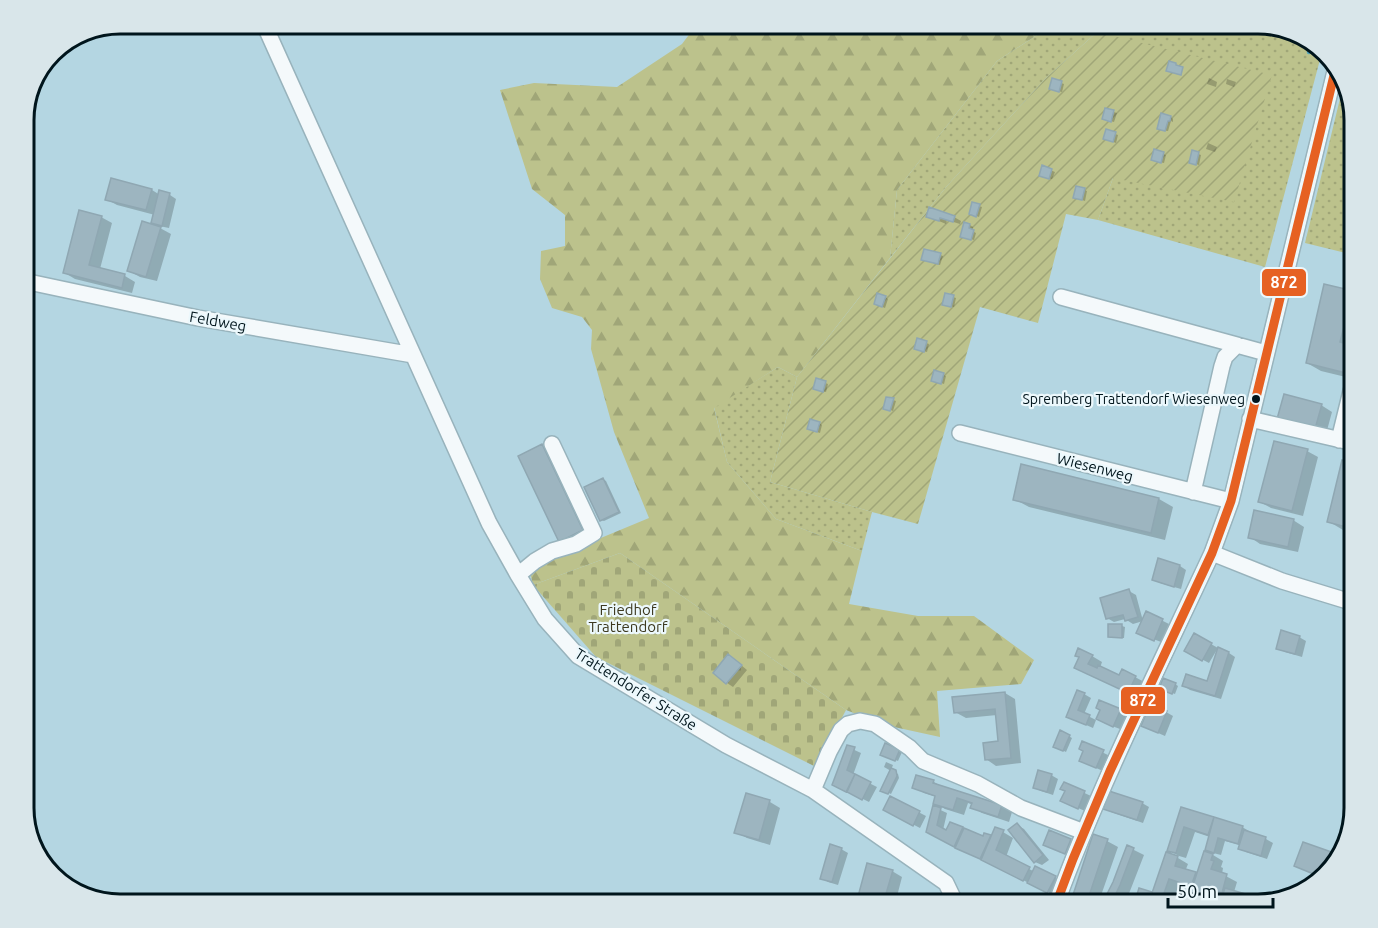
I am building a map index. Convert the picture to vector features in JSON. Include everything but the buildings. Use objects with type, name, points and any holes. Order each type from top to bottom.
[{"type":"street","name":"Trattendorfer Straße","points":[[269,34],[489,523],[545,619],[578,656],[726,745],[813,790],[946,883],[951,894]]},
{"type":"street","points":[[1060,894],[1112,765],[1212,553],[1231,501],[1333,79]]},
{"type":"street","name":"Feldweg","points":[[35,283],[198,318],[411,349]]},
{"type":"street","points":[[1061,297],[1266,353]]},
{"type":"street","points":[[1192,492],[1222,366],[1225,357],[1237,345]]},
{"type":"street","points":[[1250,419],[1344,441]]},
{"type":"street","name":"Wiesenweg","points":[[960,433],[1231,501]]},
{"type":"street","points":[[518,575],[552,551],[576,544],[594,533],[552,444]]},
{"type":"street","points":[[1212,553],[1282,581],[1344,600]]},
{"type":"street","points":[[813,790],[841,730],[848,724],[860,722],[875,724],[910,748],[923,761],[978,784],[1021,808],[1084,832]]},
{"type":"green space","points":[[690,34],[1039,34],[997,61],[897,190],[890,258],[797,377],[778,367],[714,408],[727,462],[776,519],[862,551],[849,604],[918,616],[974,616],[1034,660],[1021,684],[937,691],[940,737],[885,725],[846,710],[620,553],[533,585],[530,572],[555,557],[649,518],[614,432],[591,349],[592,330],[582,317],[552,308],[540,279],[541,251],[565,246],[565,215],[532,189],[500,90],[534,83],[617,87],[682,44]]},
{"type":"green space","points":[[1039,34],[1095,34],[1045,79],[946,187],[890,258],[897,190],[997,61]]},
{"type":"green space","points":[[1095,34],[1105,34],[1272,75],[1234,202],[1113,178],[1098,220],[1066,214],[1038,323],[980,307],[918,524],[770,482],[797,377],[946,187],[1045,79]]},
{"type":"green space","points":[[1097,34],[1269,35],[1296,43],[1319,61],[1265,267],[1098,220],[1113,178]]},
{"type":"green space","points":[[1340,97],[1344,120],[1344,253],[1305,243]]},
{"type":"green space","points":[[778,367],[797,377],[770,482],[872,512],[862,551],[776,519],[727,462],[714,407]]},
{"type":"green space","name":"Friedhof Trattendorf","points":[[620,553],[846,710],[816,767],[596,657],[533,585]]},
{"type":"transit line","name":"872","points":[[1060,894],[1110,771],[1212,553],[1231,501],[1333,79]]},
{"type":"place","name":"Spremberg Trattendorf Wiesenweg","points":[[1256,399]]}]
